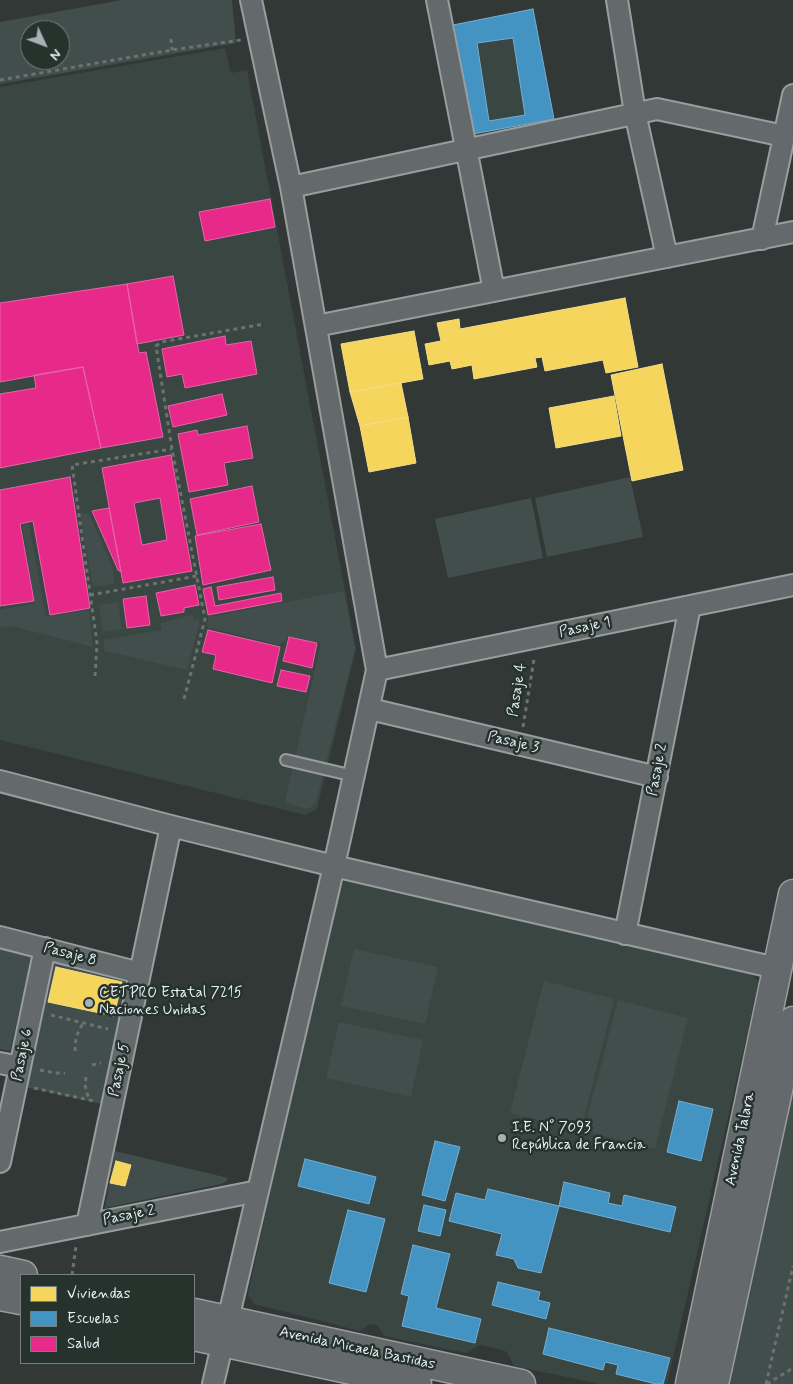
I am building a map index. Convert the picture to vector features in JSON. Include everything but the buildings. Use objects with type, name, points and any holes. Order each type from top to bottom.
[{"type":"street","points":[[213,1384],[334,866],[370,709],[377,670],[291,187],[251,0]]},
{"type":"street","points":[[438,0],[494,291]]},
{"type":"street","points":[[617,0],[635,113],[667,257]]},
{"type":"street","points":[[762,239],[793,95]]},
{"type":"street","points":[[291,187],[657,109],[784,136]]},
{"type":"street","points":[[316,326],[793,232]]},
{"type":"street","name":"Pasaje 1","points":[[377,670],[793,586]]},
{"type":"street","name":"Pasaje 2","points":[[625,934],[690,606]]},
{"type":"street","name":"Pasaje 3","points":[[370,709],[656,777]]},
{"type":"street","points":[[0,781],[334,866],[776,968]]},
{"type":"street","name":"Pasaje 5","points":[[83,1226],[171,826]]},
{"type":"street","name":"Avenida Talara","points":[[690,1384],[793,894]]},
{"type":"street","name":"Pasaje 8","points":[[0,937],[140,973]]},
{"type":"street","name":"Pasaje 6","points":[[0,1162],[28,1068],[45,948]]},
{"type":"street","name":"Avenida Talara","points":[[714,1384],[793,1021]]},
{"type":"street","points":[[0,1063],[28,1068]]},
{"type":"street","name":"Pasaje 2","points":[[0,1242],[258,1191]]},
{"type":"street","points":[[0,1270],[20,1274]]},
{"type":"street","points":[[0,1296],[20,1300]]},
{"type":"street","name":"Avenida Micaela Bastidas","points":[[195,1314],[225,1331],[417,1384]]},
{"type":"street","name":"Avenida Micaela Bastidas","points":[[195,1336],[225,1331],[521,1384]]},
{"type":"lane","points":[[286,760],[354,776]]},
{"type":"path","points":[[0,80],[259,37]]},
{"type":"path","points":[[171,39],[172,50]]},
{"type":"path","points":[[184,699],[205,619],[172,449],[156,346],[161,342],[264,324]]},
{"type":"path","points":[[95,676],[97,643],[72,465],[172,449]]},
{"type":"path","points":[[90,595],[197,576]]},
{"type":"path","name":"Pasaje 4","points":[[521,744],[537,638]]},
{"type":"path","points":[[47,1014],[111,1029]]},
{"type":"path","points":[[75,1051],[76,1036],[82,1023]]},
{"type":"path","points":[[28,1068],[64,1072]]},
{"type":"path","points":[[86,1077],[88,1100]]},
{"type":"path","points":[[32,1087],[97,1101]]},
{"type":"path","points":[[72,1274],[83,1226]]},
{"type":"path","points":[[766,1384],[791,1284],[793,1266]]},
{"type":"path","points":[[766,1384],[793,1368]]},
{"type":"shaded area","points":[[122,0],[232,0],[236,43],[0,84],[0,22]]},
{"type":"shaded area","points":[[533,9],[554,119],[468,135],[448,26]]},
{"type":"shaded area","points":[[225,48],[231,73],[247,70],[356,649],[317,809],[305,815],[0,740],[0,87]]},
{"type":"shaded area","points":[[630,477],[643,537],[547,557],[535,498]]},
{"type":"shaded area","points":[[531,498],[543,558],[448,578],[435,519]]},
{"type":"shaded area","points":[[89,513],[113,569],[114,584],[93,587],[80,514]]},
{"type":"shaded area","points":[[29,524],[46,617],[89,610],[93,647],[11,626],[0,628],[0,610],[35,603],[22,525]]},
{"type":"shaded area","points":[[344,591],[355,649],[316,801],[310,808],[306,809],[285,802],[321,643],[287,636],[286,641],[278,645],[207,627],[208,617]]},
{"type":"shaded area","points":[[118,602],[122,629],[103,632],[99,605]]},
{"type":"shaded area","points":[[192,615],[194,620],[199,619],[199,625],[187,670],[105,651],[103,640],[162,630],[161,623]]},
{"type":"shaded area","name":"I.E. N° 7093 República de Francia","points":[[345,881],[750,972],[759,982],[667,1384],[600,1384],[514,1366],[507,1352],[495,1348],[480,1345],[466,1353],[384,1336],[377,1325],[370,1324],[360,1331],[254,1304],[248,1295],[335,887]]},
{"type":"shaded area","points":[[0,948],[32,955],[10,1051],[0,1049]]},
{"type":"shaded area","points":[[354,949],[438,967],[425,1024],[341,1006]]},
{"type":"shaded area","points":[[49,957],[134,975],[106,1105],[21,1086]]},
{"type":"shaded area","points":[[544,981],[614,999],[581,1130],[510,1113]]},
{"type":"shaded area","points":[[618,1000],[688,1018],[655,1149],[584,1131]]},
{"type":"shaded area","points":[[339,1022],[423,1040],[411,1097],[326,1078]]},
{"type":"shaded area","points":[[793,1082],[793,1384],[727,1384]]},
{"type":"shaded area","points":[[115,1151],[228,1178],[226,1182],[221,1184],[105,1208]]},
{"type":"place","name":"CETPRO Estatal 7215 Naciones Unidas","points":[[89,1003]]},
{"type":"place","name":"I.E. N° 7093 República de Francia","points":[[502,1138]]}]
